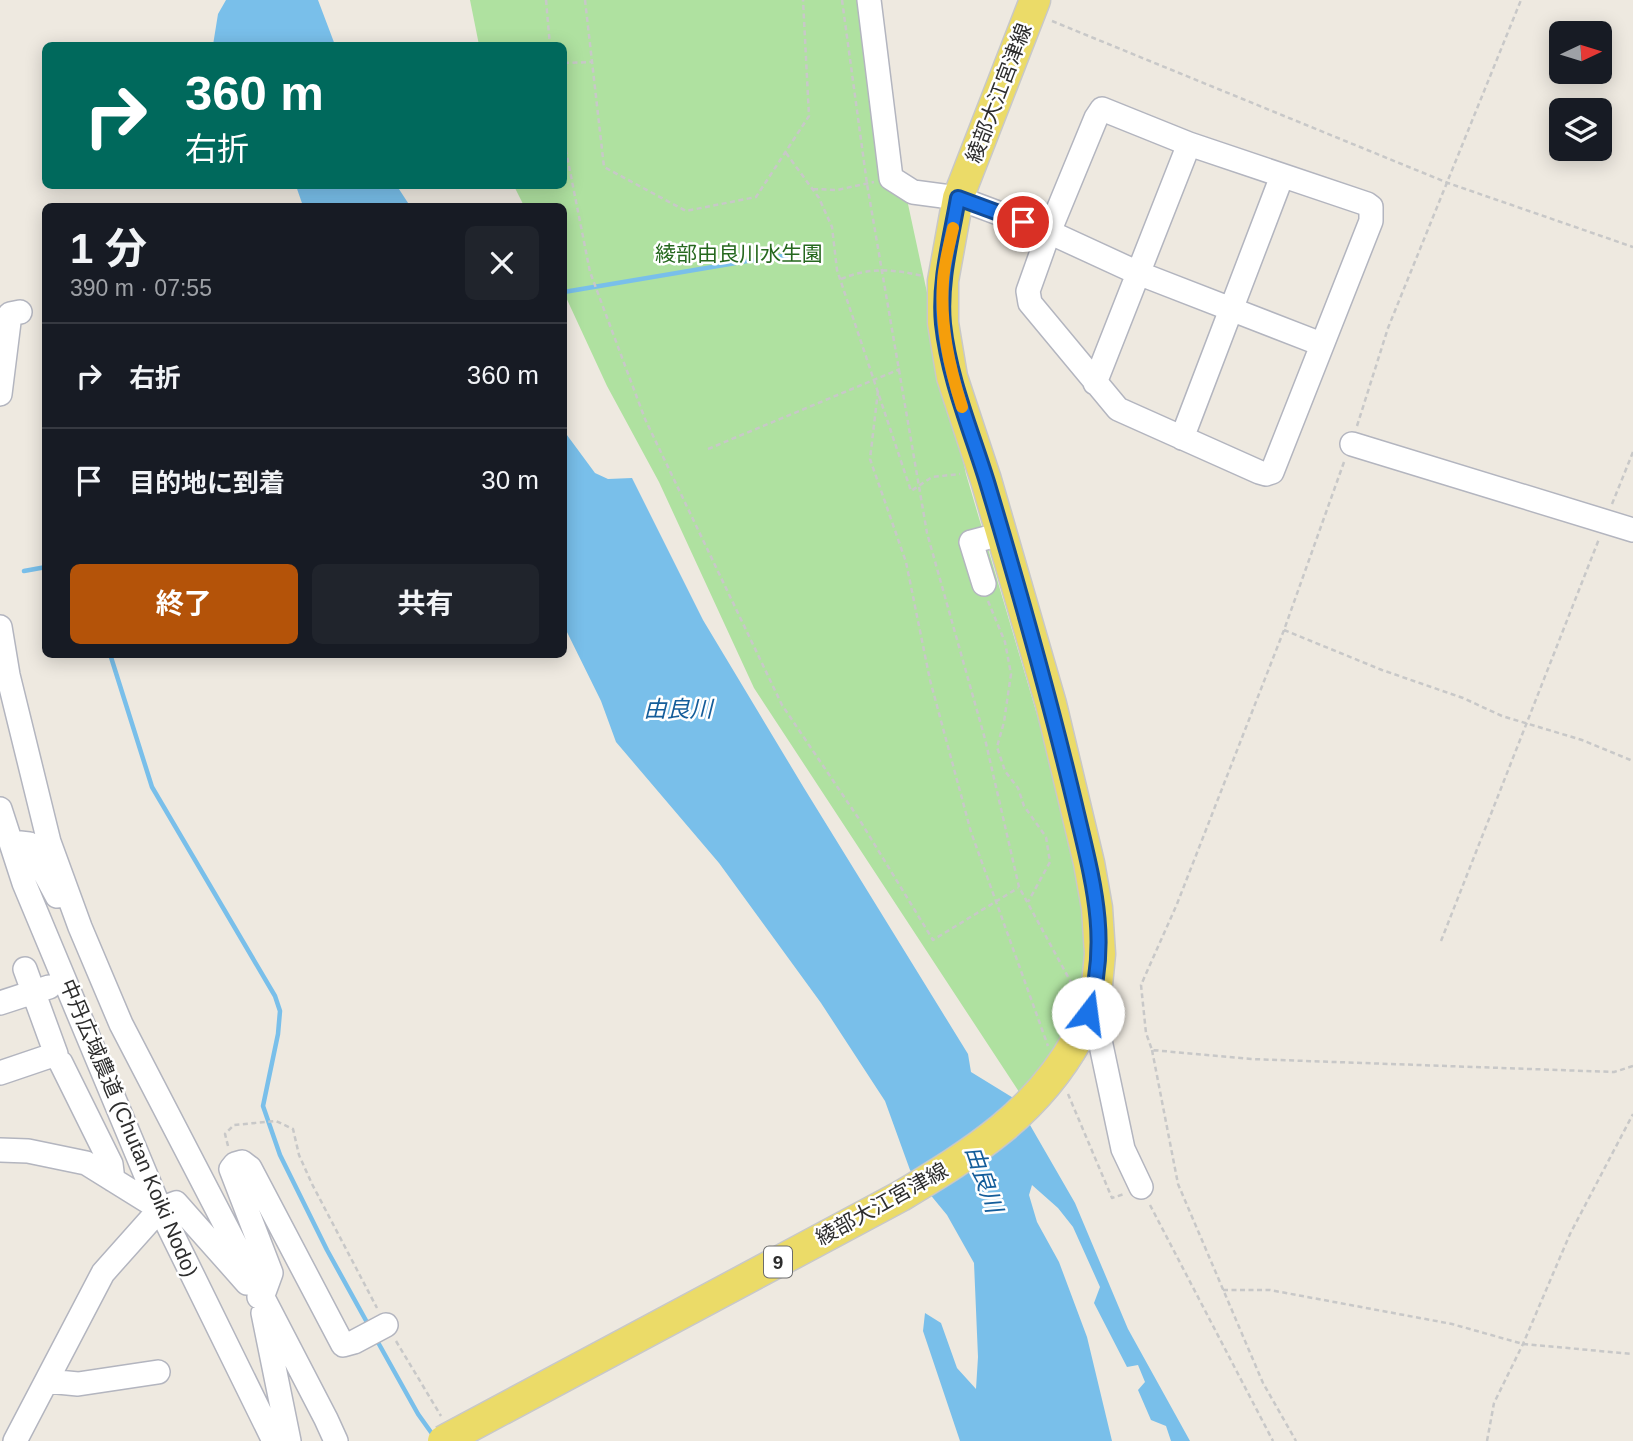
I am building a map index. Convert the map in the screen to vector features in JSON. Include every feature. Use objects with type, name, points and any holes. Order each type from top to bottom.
[{"type":"main road","name":"綾部大江宮津線","points":[[443,1429],[901,1196],[955,1163],[991,1137],[1044,1090],[1063,1065],[1083,1026],[1097,985],[1100,954],[1097,908],[1089,863],[1051,704],[990,538],[986,481],[953,377],[943,323],[943,281],[958,198],[1032,6]]},
{"type":"street","points":[[869,0],[891,178],[913,192],[958,198],[1049,232],[1138,273],[1321,344]]},
{"type":"street","points":[[1104,110],[1189,144],[1371,207],[1371,221],[1272,472],[1266,474],[1118,409],[1030,303],[1028,291],[1049,232],[1099,111],[1104,110]]},
{"type":"street","points":[[1095,383],[1189,144]]},
{"type":"street","points":[[1182,438],[1282,176]]},
{"type":"street","points":[[0,394],[9,314],[20,312]]},
{"type":"street","points":[[1352,444],[1633,530]]},
{"type":"street","points":[[984,584],[971,542],[990,538]]},
{"type":"street","points":[[0,627],[8,675],[49,842],[80,927],[121,1024],[336,1441]]},
{"type":"street","name":"中丹広域農道 (Chutan Koiki Nodo)","points":[[0,809],[24,883],[160,1209],[274,1441]]},
{"type":"street","points":[[11,842],[29,844],[74,929],[80,927]]},
{"type":"street","points":[[0,1073],[56,1054],[25,970]]},
{"type":"street","points":[[0,1003],[66,982]]},
{"type":"street","points":[[1083,1026],[1097,1026],[1124,1149],[1140,1187]]},
{"type":"street","points":[[61,1063],[111,1164],[113,1180]]},
{"type":"street","points":[[91,1124],[118,1108]]},
{"type":"street","points":[[0,1150],[28,1151],[86,1163],[160,1209]]},
{"type":"street","points":[[261,1296],[271,1273],[231,1169],[242,1162],[250,1168],[343,1345],[386,1325]]},
{"type":"street","points":[[15,1441],[103,1273],[160,1209],[176,1203],[261,1296],[289,1441]]},
{"type":"street","points":[[47,1381],[78,1384],[158,1371]]},
{"type":"path","points":[[546,0],[550,42]]},
{"type":"path","points":[[585,0],[604,167],[686,211],[756,197],[809,116],[803,0]]},
{"type":"path","points":[[842,0],[867,184],[927,533],[985,739],[1019,887],[1083,1026]]},
{"type":"path","points":[[1296,1441],[1263,1383],[1178,1184],[1152,1050],[1146,1033],[1141,985],[1177,904],[1284,630],[1334,487],[1352,444],[1388,328],[1521,0]]},
{"type":"path","points":[[1032,6],[1448,183],[1633,247]]},
{"type":"path","points":[[567,63],[592,62]]},
{"type":"path","points":[[785,152],[813,189],[832,227],[836,270],[911,491],[932,477],[966,474],[986,481]]},
{"type":"path","points":[[567,156],[590,272],[645,419],[782,705],[859,819],[933,940],[1019,887]]},
{"type":"path","points":[[813,189],[837,190],[891,178]]},
{"type":"path","points":[[840,279],[861,271],[896,270],[943,281]]},
{"type":"path","points":[[708,449],[900,369]]},
{"type":"path","points":[[878,391],[870,459],[906,562],[930,680],[971,832],[1052,1055]]},
{"type":"path","points":[[1441,941],[1633,452]]},
{"type":"path","points":[[984,584],[989,606],[1005,642],[1011,674],[998,747],[1005,771],[1018,788],[1024,806],[1046,837],[1050,862],[1027,904]]},
{"type":"path","points":[[1284,630],[1382,670],[1463,698],[1502,716],[1583,740],[1633,761]]},
{"type":"path","points":[[1152,1050],[1251,1059],[1382,1065],[1475,1065],[1614,1072],[1633,1066]]},
{"type":"path","points":[[1067,1093],[1112,1198],[1140,1187],[1273,1441]]},
{"type":"path","points":[[1487,1441],[1494,1404],[1570,1234],[1633,1114]]},
{"type":"path","points":[[235,1164],[231,1159],[225,1134],[234,1125],[276,1121],[292,1129],[299,1155],[312,1184],[443,1429]]},
{"type":"path","points":[[1223,1290],[1270,1290],[1452,1324],[1523,1344],[1633,1354]]},
{"type":"green space","name":"綾部由良川水生園","points":[[470,0],[881,0],[888,111],[966,474],[1046,745],[1079,876],[1087,938],[1084,999],[1025,1101],[754,688],[659,482],[607,386],[567,299],[567,203],[522,203],[516,189],[567,189],[567,42],[478,42]]},
{"type":"water","points":[[226,0],[318,0],[334,42],[213,42],[218,14]]},
{"type":"water","points":[[297,189],[399,189],[408,203],[302,203]]},
{"type":"water","name":"由良川","points":[[567,435],[595,473],[608,479],[632,478],[703,620],[968,1054],[971,1072],[1015,1099],[1075,1203],[1128,1329],[1190,1441],[1171,1441],[1166,1426],[1151,1420],[1138,1390],[1145,1382],[1138,1365],[1127,1367],[1094,1303],[1100,1287],[1073,1227],[1058,1208],[1032,1185],[1029,1195],[1037,1222],[1059,1262],[1087,1337],[1112,1441],[960,1441],[923,1331],[925,1313],[941,1323],[957,1368],[976,1389],[978,1357],[974,1263],[947,1215],[910,1170],[885,1101],[821,1003],[719,863],[616,742],[601,701],[567,632]]},
{"type":"waterway","points":[[567,291],[811,253]]},
{"type":"waterway","points":[[24,571],[42,568]]},
{"type":"waterway","points":[[111,658],[152,787],[275,996],[280,1011],[278,1034],[263,1106],[280,1155],[327,1250],[369,1326]]},
{"type":"waterway","points":[[375,1337],[418,1414],[433,1435]]},
{"type":"slow traffic","points":[[953,228],[943,281],[943,323],[953,377],[962,407]]},
{"type":"route","points":[[1023,222],[958,198],[943,281],[943,323],[953,377],[1051,704],[1089,863],[1097,908],[1100,954],[1097,985],[1088,1013]]}]
